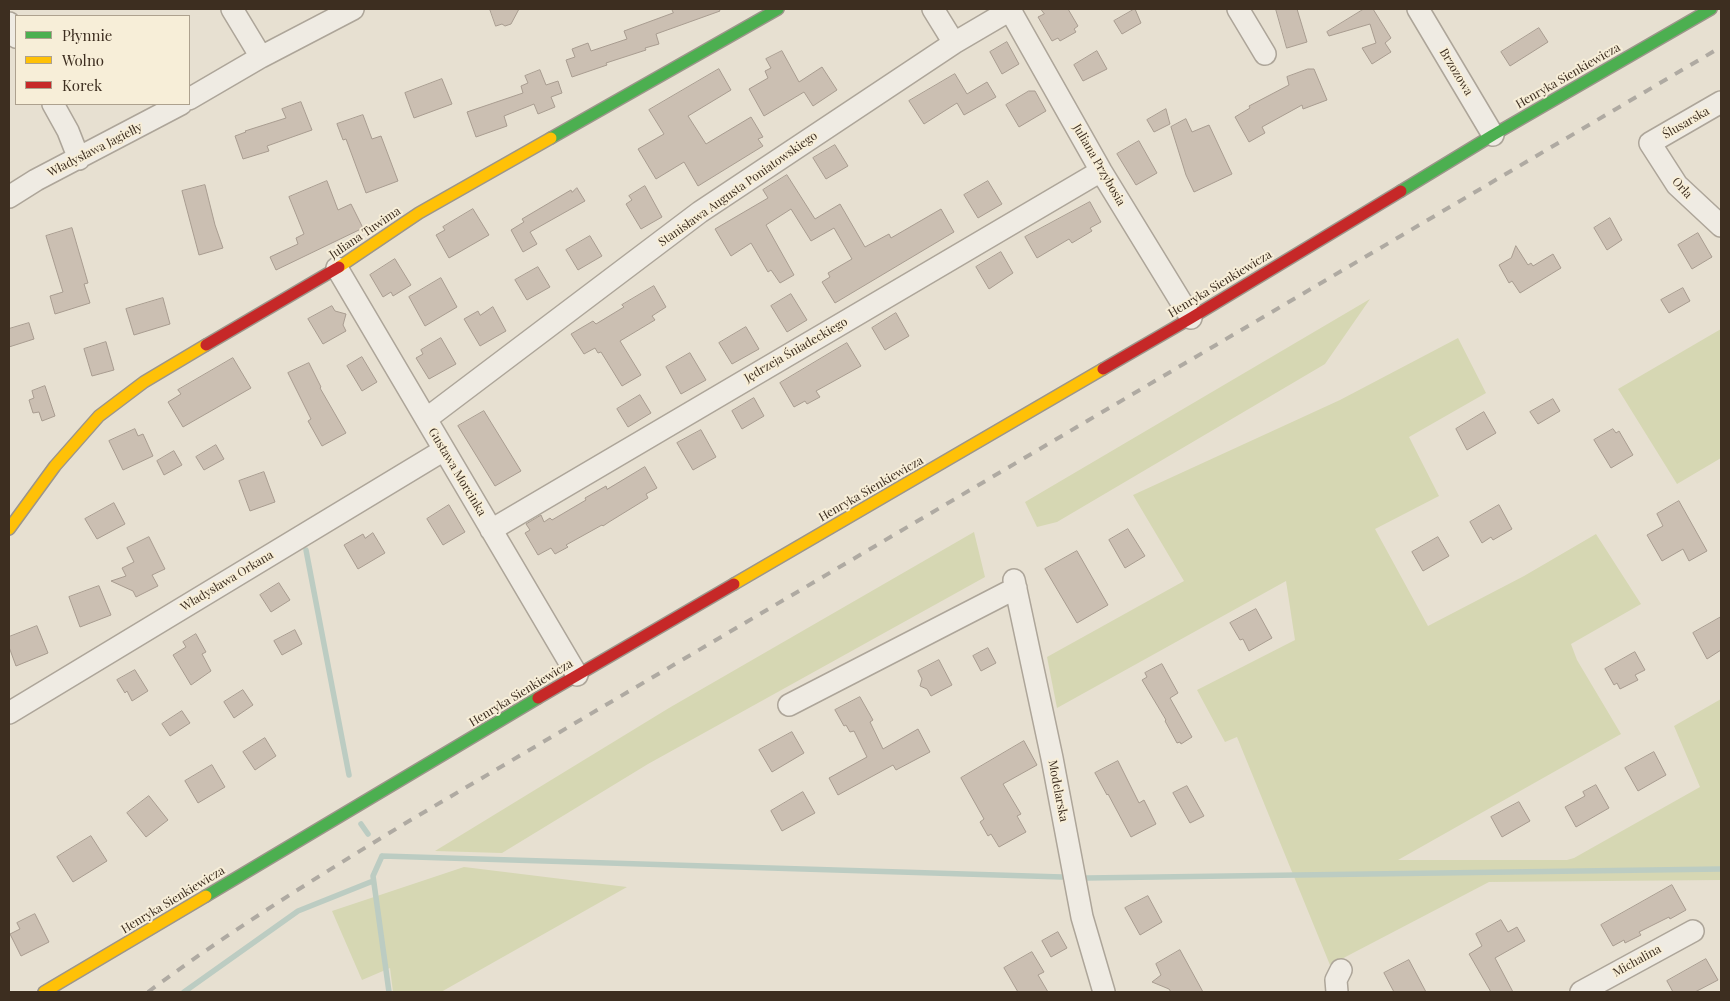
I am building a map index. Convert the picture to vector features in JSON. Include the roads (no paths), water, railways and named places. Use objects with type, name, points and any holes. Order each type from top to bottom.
[{"type":"main road","name":"Juliana Tuwima","points":[[9,529],[55,466],[99,416],[144,382],[337,268],[419,214],[778,9]]},
{"type":"main road","name":"Henryka Sienkiewicza","points":[[44,992],[577,675],[1190,318],[1493,135],[1711,9]]},
{"type":"street","points":[[232,9],[261,57]]},
{"type":"street","points":[[190,98],[261,57],[353,9]]},
{"type":"street","points":[[933,9],[954,43]]},
{"type":"street","name":"Stanisława Augusta Poniatowskiego","points":[[426,419],[700,212],[954,43],[1011,9]]},
{"type":"street","name":"Juliana Przybosia","points":[[1011,9],[1101,171],[1190,318]]},
{"type":"street","points":[[1238,9],[1265,54]]},
{"type":"street","name":"Brzozowa","points":[[1418,9],[1493,135]]},
{"type":"street","points":[[9,23],[15,35]]},
{"type":"street","name":"Ślusarska","points":[[1650,143],[1721,102]]},
{"type":"street","points":[[54,105],[68,131],[79,159]]},
{"type":"street","name":"Władysława Jagiełły","points":[[9,197],[36,180],[179,105]]},
{"type":"street","name":"Orla","points":[[1650,143],[1677,185],[1721,226]]},
{"type":"street","name":"Jędrzeja Śniadeckiego","points":[[491,530],[1101,171]]},
{"type":"street","name":"Gustawa Morcinka","points":[[337,268],[577,675]]},
{"type":"street","name":"Władysława Orkana","points":[[9,713],[444,450]]},
{"type":"street","name":"Modelarska","points":[[789,705],[1015,584],[1052,758],[1082,917],[1104,992]]},
{"type":"street","name":"Michalina","points":[[1581,992],[1693,930]]},
{"type":"street","points":[[1337,992],[1336,980],[1340,970]]},
{"type":"waterway","points":[[306,550],[349,775]]},
{"type":"waterway","points":[[361,824],[368,834]]},
{"type":"waterway","points":[[382,856],[1062,877]]},
{"type":"waterway","points":[[382,856],[373,876],[389,992]]},
{"type":"waterway","points":[[1087,878],[1721,869]]},
{"type":"waterway","points":[[184,992],[298,911],[373,881]]},
{"type":"railway","points":[[148,992],[242,926],[404,824],[1721,47]]}]
